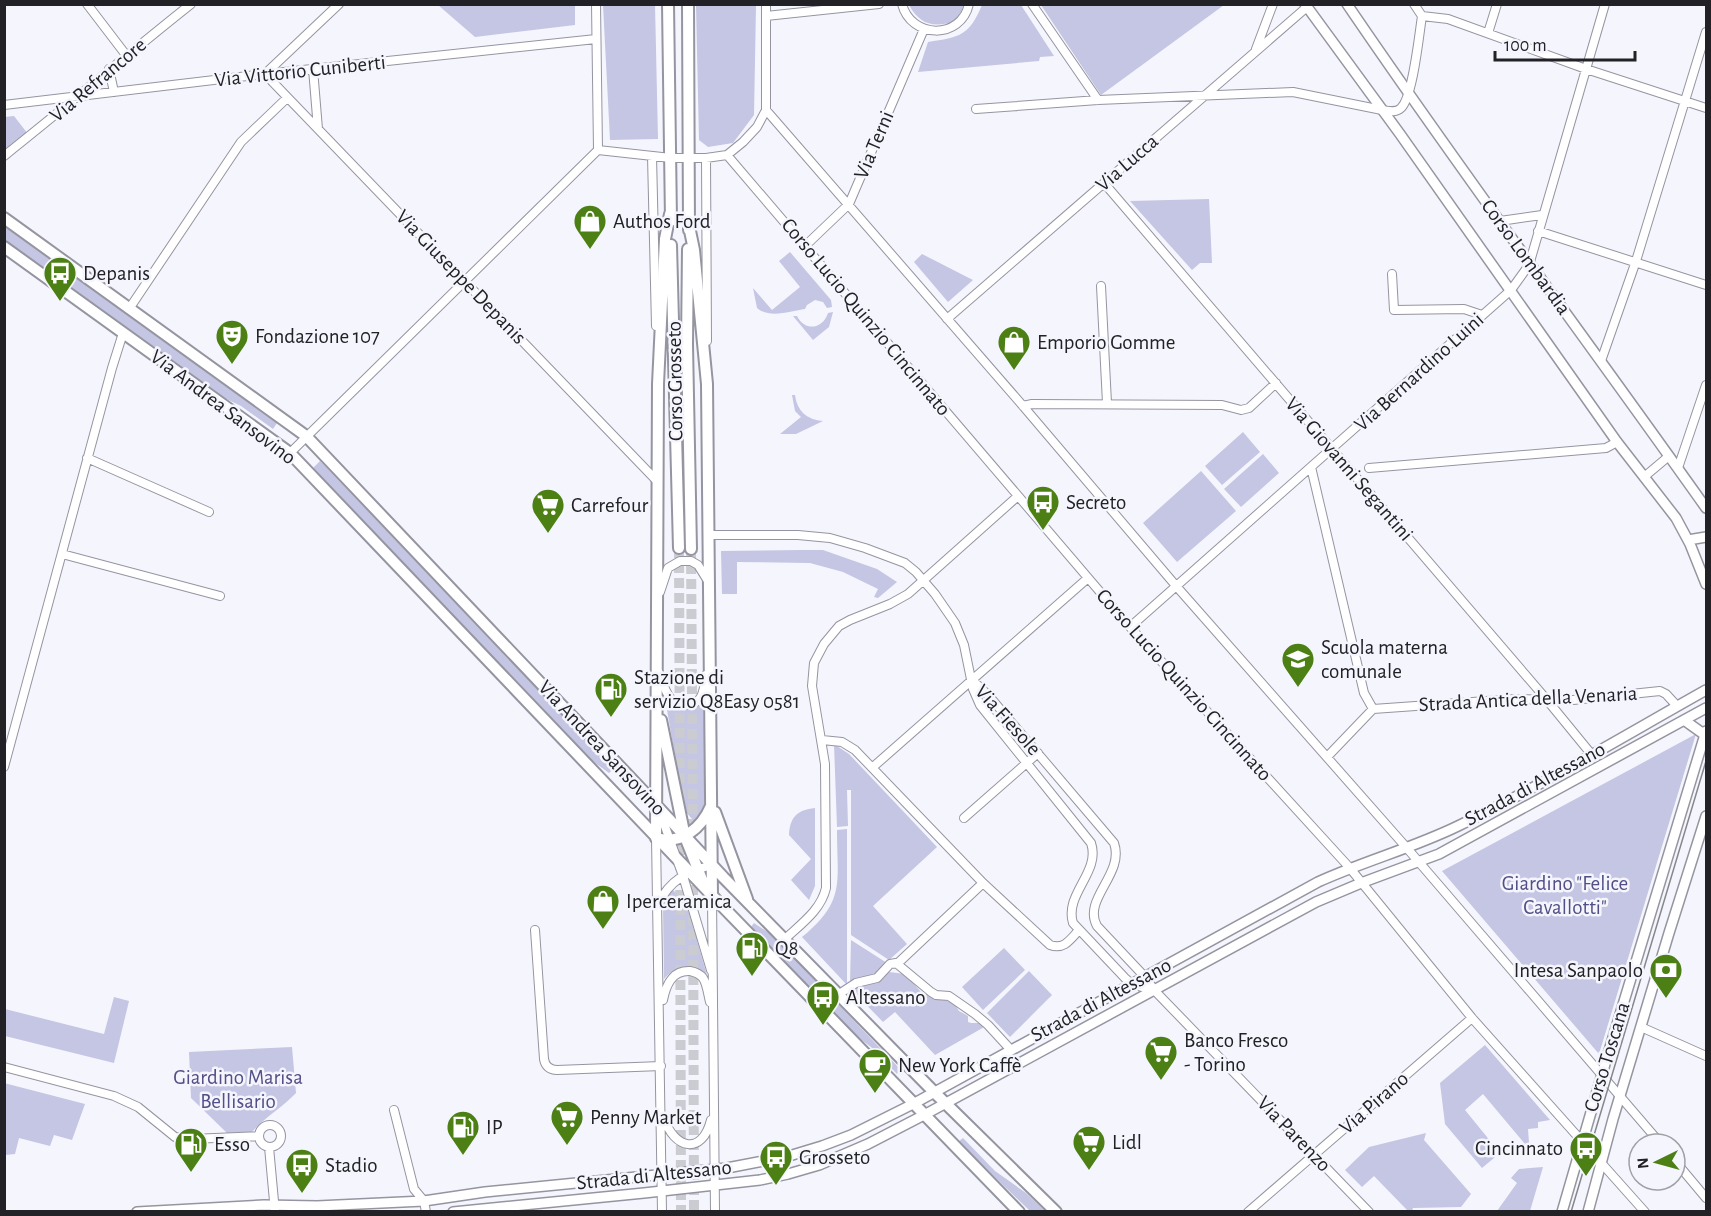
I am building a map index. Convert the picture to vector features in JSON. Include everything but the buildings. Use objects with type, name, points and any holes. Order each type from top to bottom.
[{"type":"main road","name":"Corso Grosseto","points":[[668,4],[670,214],[679,548]]},
{"type":"main road","name":"Corso Grosseto","points":[[688,4],[687,345],[691,549]]},
{"type":"main road","name":"Corso Grosseto","points":[[656,838],[658,384],[665,238],[670,214]]},
{"type":"main road","name":"Via Andrea Sansovino","points":[[4,218],[306,436],[656,804],[712,866],[934,1092],[1056,1212]]},
{"type":"main road","name":"Corso Grosseto","points":[[689,226],[694,250],[707,384],[712,896]]},
{"type":"main road","name":"Via Andrea Sansovino","points":[[4,247],[290,453],[656,838],[1019,1212]]},
{"type":"main road","points":[[656,694],[685,837],[690,873]]},
{"type":"main road","points":[[656,838],[670,840],[685,837],[702,821],[712,803]]},
{"type":"main road","points":[[712,803],[749,903]]},
{"type":"street","points":[[87,4],[126,55]]},
{"type":"street","name":"Via Refrancore","points":[[4,156],[191,4]]},
{"type":"street","points":[[265,74],[339,4]]},
{"type":"street","points":[[290,453],[598,150],[596,4]]},
{"type":"street","points":[[598,150],[671,158],[706,158],[727,155],[743,142],[757,127],[766,110],[766,4]]},
{"type":"street","points":[[766,16],[879,4]]},
{"type":"street","points":[[902,4],[911,21],[924,29],[934,31],[955,26],[963,18],[969,4]]},
{"type":"street","points":[[1032,4],[1098,100]]},
{"type":"street","points":[[1255,51],[1273,4]]},
{"type":"street","name":"Corso Lombardia","points":[[1347,4],[1529,264],[1707,508]]},
{"type":"street","points":[[976,109],[1098,100],[1293,92],[1397,111],[1402,107],[1408,94],[1422,16],[1414,4]]},
{"type":"street","points":[[1488,33],[1497,4]]},
{"type":"street","name":"Via Bernardino Luini","points":[[1130,627],[1511,290],[1529,264],[1605,4]]},
{"type":"street","name":"Via Lucca","points":[[947,319],[1208,95],[1306,6]]},
{"type":"street","name":"Corso Lombardia","points":[[1306,6],[1383,110],[1617,442],[1676,518],[1707,584]]},
{"type":"street","points":[[1422,16],[1448,19],[1586,69],[1707,108]]},
{"type":"street","name":"Via Terni","points":[[805,246],[849,204],[924,29]]},
{"type":"street","points":[[1601,361],[1636,261],[1707,32]]},
{"type":"street","name":"Via Vittorio Cuniberti","points":[[4,105],[265,74],[597,39]]},
{"type":"street","points":[[110,69],[114,92]]},
{"type":"street","points":[[313,69],[318,129]]},
{"type":"street","name":"Via Giuseppe Depanis","points":[[265,74],[656,480]]},
{"type":"street","points":[[129,309],[241,142],[287,98]]},
{"type":"street","points":[[766,110],[1651,1132]]},
{"type":"street","name":"Corso Lucio Quinzio Cincinnato","points":[[727,155],[1130,627],[1349,867],[1472,1018],[1602,1161],[1645,1212]]},
{"type":"street","name":"Corso Grosseto","points":[[652,156],[658,384]]},
{"type":"street","name":"Corso Grosseto","points":[[706,158],[707,384]]},
{"type":"street","name":"Via Giovanni Segantini","points":[[1104,183],[1592,755]]},
{"type":"street","points":[[1500,221],[1542,215]]},
{"type":"street","points":[[1538,231],[1707,285]]},
{"type":"street","points":[[1392,274],[1394,310],[1464,309],[1482,315]]},
{"type":"street","points":[[1101,286],[1107,403]]},
{"type":"street","name":"Via Andrea Sansovino","points":[[4,767],[123,333]]},
{"type":"street","points":[[1023,406],[1107,403],[1222,405],[1241,410],[1249,408],[1276,383]]},
{"type":"street","points":[[1678,468],[1707,385]]},
{"type":"street","points":[[1368,468],[1606,448],[1617,442]]},
{"type":"street","points":[[1644,477],[1669,456]]},
{"type":"street","points":[[87,458],[209,512]]},
{"type":"street","points":[[1311,467],[1364,693],[1373,709],[1327,757]]},
{"type":"street","points":[[785,939],[815,910],[823,899],[826,888],[825,771],[812,677],[816,659],[836,629],[846,622],[900,599],[1018,496]]},
{"type":"street","points":[[709,535],[798,535],[830,538],[894,558],[908,566],[947,610],[967,654],[971,679]]},
{"type":"street","points":[[1688,540],[1707,537]]},
{"type":"street","points":[[62,554],[220,596]]},
{"type":"street","name":"Corso Grosseto","points":[[656,602],[667,570],[676,561],[695,563],[709,583]]},
{"type":"street","points":[[873,767],[1088,578]]},
{"type":"street","name":"Corso Grosseto","points":[[656,666],[672,700],[681,705],[692,704],[702,697],[710,658]]},
{"type":"street","name":"Via Fiesole","points":[[971,679],[989,696],[1114,843],[1117,861],[1095,905],[1094,919],[1097,926],[1145,977]]},
{"type":"street","name":"Via Fiesole","points":[[971,679],[980,705],[1092,845],[1092,863],[1071,909],[1073,923],[1079,930]]},
{"type":"street","name":"Strada di Altessano","points":[[137,1212],[424,1201],[485,1192],[715,1169],[781,1158],[817,1148],[859,1131],[913,1104],[1349,867],[1458,826],[1592,755],[1707,690]]},
{"type":"street","name":"Strada Antica della Venaria","points":[[1373,709],[1515,699],[1573,700],[1660,691],[1677,706]]},
{"type":"street","name":"Strada di Altessano","points":[[453,1212],[776,1177],[809,1168],[866,1146],[1316,902],[1438,854],[1707,708]]},
{"type":"street","points":[[1684,720],[1706,733]]},
{"type":"street","name":"Corso Toscana","points":[[1562,1212],[1706,733]]},
{"type":"street","points":[[822,740],[845,743],[873,767],[983,883],[1050,945],[1063,946],[1079,930],[1132,984],[1155,991]]},
{"type":"street","points":[[964,818],[1038,753]]},
{"type":"street","name":"Corso Grosseto","points":[[656,804],[677,859]]},
{"type":"street","name":"Corso Toscana","points":[[1588,1212],[1620,1095],[1705,830],[1707,816]]},
{"type":"street","name":"Corso Grosseto","points":[[656,838],[662,1212]]},
{"type":"street","points":[[657,905],[669,885],[690,873],[712,866]]},
{"type":"street","name":"Corso Grosseto","points":[[690,873],[714,980]]},
{"type":"street","points":[[897,964],[983,883]]},
{"type":"street","name":"Corso Grosseto","points":[[712,896],[715,1212]]},
{"type":"street","points":[[535,930],[546,1066],[557,1070],[661,1066]]},
{"type":"street","points":[[839,994],[856,983],[877,978],[890,964],[897,964],[931,992],[936,995],[949,996],[980,1017],[1011,1050]]},
{"type":"street","name":"Corso Grosseto","points":[[660,1013],[666,987],[671,978],[678,973],[690,971],[698,974],[704,980],[713,1015]]},
{"type":"street","name":"Via Parenzo","points":[[1145,977],[1155,991],[1369,1212]]},
{"type":"street","name":"Via Pirano","points":[[1248,1212],[1472,1018]]},
{"type":"street","name":"Corso Toscana","points":[[1641,1028],[1707,1056]]},
{"type":"street","points":[[4,1067],[128,1101],[175,1137],[191,1139],[259,1136]]},
{"type":"street","name":"Corso Grosseto","points":[[661,1108],[667,1127],[674,1137],[683,1143],[691,1144],[699,1142],[706,1135],[714,1108]]},
{"type":"street","points":[[394,1110],[414,1189],[424,1201],[426,1212]]},
{"type":"street","points":[[270,1125],[276,1127],[280,1133],[280,1140],[276,1145],[269,1147],[263,1145],[259,1136],[263,1128],[270,1125]]},
{"type":"street","points":[[269,1147],[274,1208]]},
{"type":"street","points":[[1687,1175],[1707,1198]]},
{"type":"green space","points":[[438,5],[575,5],[575,25],[475,37]]},
{"type":"green space","points":[[603,5],[655,5],[658,139],[610,140]]},
{"type":"green space","points":[[696,5],[756,5],[754,115],[733,143],[708,147],[699,140]]},
{"type":"green space","points":[[909,5],[964,5],[957,20],[935,24],[923,21]]},
{"type":"green space","points":[[982,5],[1021,5],[1054,56],[1040,57],[1039,61],[918,72],[928,42],[956,36],[968,29]]},
{"type":"green space","points":[[1041,5],[1224,5],[1101,95]]},
{"type":"green space","points":[[14,116],[28,134],[5,152],[5,117]]},
{"type":"green space","points":[[1209,199],[1212,263],[1200,263],[1192,270],[1130,201]]},
{"type":"green space","points":[[5,226],[277,423],[273,429],[241,406],[216,394],[5,241]]},
{"type":"green space","points":[[790,252],[831,300],[832,307],[827,308],[823,302],[815,300],[805,309],[774,314],[757,308],[753,288],[772,310],[800,287],[779,261]]},
{"type":"green space","points":[[922,254],[973,280],[948,302],[914,262]]},
{"type":"green space","points":[[833,312],[829,327],[813,340],[793,316],[797,316],[805,325],[814,326],[822,322],[828,313]]},
{"type":"green space","points":[[792,395],[795,395],[798,406],[804,414],[812,419],[823,421],[796,434],[780,434],[801,417],[795,411]]},
{"type":"green space","points":[[1243,432],[1260,452],[1222,485],[1205,466]]},
{"type":"green space","points":[[1263,454],[1279,473],[1241,507],[1224,489]]},
{"type":"green space","points":[[320,461],[614,768],[609,773],[587,757],[312,469]]},
{"type":"green space","points":[[1201,471],[1236,511],[1177,562],[1143,523]]},
{"type":"green space","points":[[823,550],[877,569],[897,582],[878,598],[874,597],[878,589],[843,572],[810,563],[737,562],[737,594],[722,594],[721,551]]},
{"type":"green space","points":[[666,704],[675,709],[684,710],[703,704],[708,800],[701,814],[693,820],[684,810]]},
{"type":"green space","name":"Giardino \"Felice Cavallotti\"","points":[[1696,734],[1599,1054],[1442,871]]},
{"type":"green space","points":[[834,744],[849,754],[937,847],[873,906],[907,944],[889,960],[851,935],[851,790],[847,790],[848,826],[837,827]]},
{"type":"green space","points":[[815,808],[815,886],[809,900],[791,880],[811,859],[789,835],[793,819],[803,811]]},
{"type":"green space","points":[[847,829],[847,985],[802,937],[826,912],[832,901],[838,877],[837,830]]},
{"type":"green space","points":[[673,890],[686,903],[707,975],[695,969],[684,968],[674,971],[664,979],[663,907],[667,895]]},
{"type":"green space","points":[[754,923],[772,935],[901,1070],[897,1074],[871,1047],[852,1033],[751,927]]},
{"type":"green space","points":[[851,940],[887,963],[874,977],[864,977],[850,983]]},
{"type":"green space","points":[[1004,948],[1025,970],[983,1010],[962,987]]},
{"type":"green space","points":[[1029,971],[1052,995],[1010,1037],[987,1013]]},
{"type":"green space","points":[[889,972],[905,974],[921,992],[954,1003],[959,1011],[968,1016],[968,1022],[983,1023],[986,1026],[935,1055],[895,1012],[883,1022],[852,990],[865,982],[878,981]]},
{"type":"green space","points":[[114,997],[129,1001],[114,1063],[5,1036],[5,1009],[104,1034]]},
{"type":"green space","points":[[1485,1045],[1550,1120],[1538,1122],[1538,1128],[1528,1129],[1529,1143],[1525,1144],[1483,1094],[1465,1110],[1500,1153],[1482,1168],[1445,1124],[1440,1083]]},
{"type":"green space","name":"Giardino Marisa Bellisario","points":[[292,1047],[296,1093],[252,1132],[227,1133],[191,1098],[189,1052]]},
{"type":"green space","points":[[4,1083],[85,1104],[72,1140],[54,1135],[50,1146],[19,1138],[15,1154],[5,1155]]},
{"type":"green space","points":[[1426,1133],[1424,1140],[1471,1194],[1461,1207],[1413,1208],[1412,1211],[1408,1211],[1374,1176],[1362,1187],[1345,1170],[1369,1147]]},
{"type":"green space","points":[[963,1138],[995,1171],[1026,1193],[1045,1211],[1030,1211],[958,1142]]},
{"type":"green space","points":[[1543,1167],[1530,1211],[1497,1211],[1517,1183],[1511,1178],[1519,1169]]},
{"type":"tunnel","points":[[679,548],[680,797]]},
{"type":"tunnel","points":[[691,549],[693,836]]},
{"type":"tunnel","points":[[680,830],[681,1212]]},
{"type":"tunnel","points":[[693,870],[694,1212]]},
{"type":"tram line","points":[[1571,1212],[1706,761]]},
{"type":"place","name":"Authos Ford","points":[[590,250]]},
{"type":"place","name":"Depanis","points":[[60,302]]},
{"type":"place","name":"Fondazione 107","points":[[232,365]]},
{"type":"place","name":"Emporio Gomme","points":[[1014,371]]},
{"type":"place","name":"Secreto","points":[[1043,531]]},
{"type":"place","name":"Carrefour","points":[[548,534]]},
{"type":"place","name":"Scuola materna comunale","points":[[1298,688]]},
{"type":"place","name":"Stazione di servizio Q8Easy 0581","points":[[611,718]]},
{"type":"place","name":"Iperceramica","points":[[603,930]]},
{"type":"place","name":"Q8","points":[[752,977]]},
{"type":"place","name":"Intesa Sanpaolo","points":[[1666,999]]},
{"type":"place","name":"Altessano","points":[[823,1026]]},
{"type":"place","name":"Banco Fresco - Torino","points":[[1161,1081]]},
{"type":"place","name":"New York Caffè","points":[[875,1094]]},
{"type":"place","name":"Penny Market","points":[[567,1146]]},
{"type":"place","name":"IP","points":[[463,1156]]},
{"type":"place","name":"Lidl","points":[[1089,1171]]},
{"type":"place","name":"Esso","points":[[191,1173]]},
{"type":"place","name":"Cincinnato","points":[[1586,1177]]},
{"type":"place","name":"Grosseto","points":[[776,1186]]},
{"type":"place","name":"Stadio","points":[[302,1194]]}]
